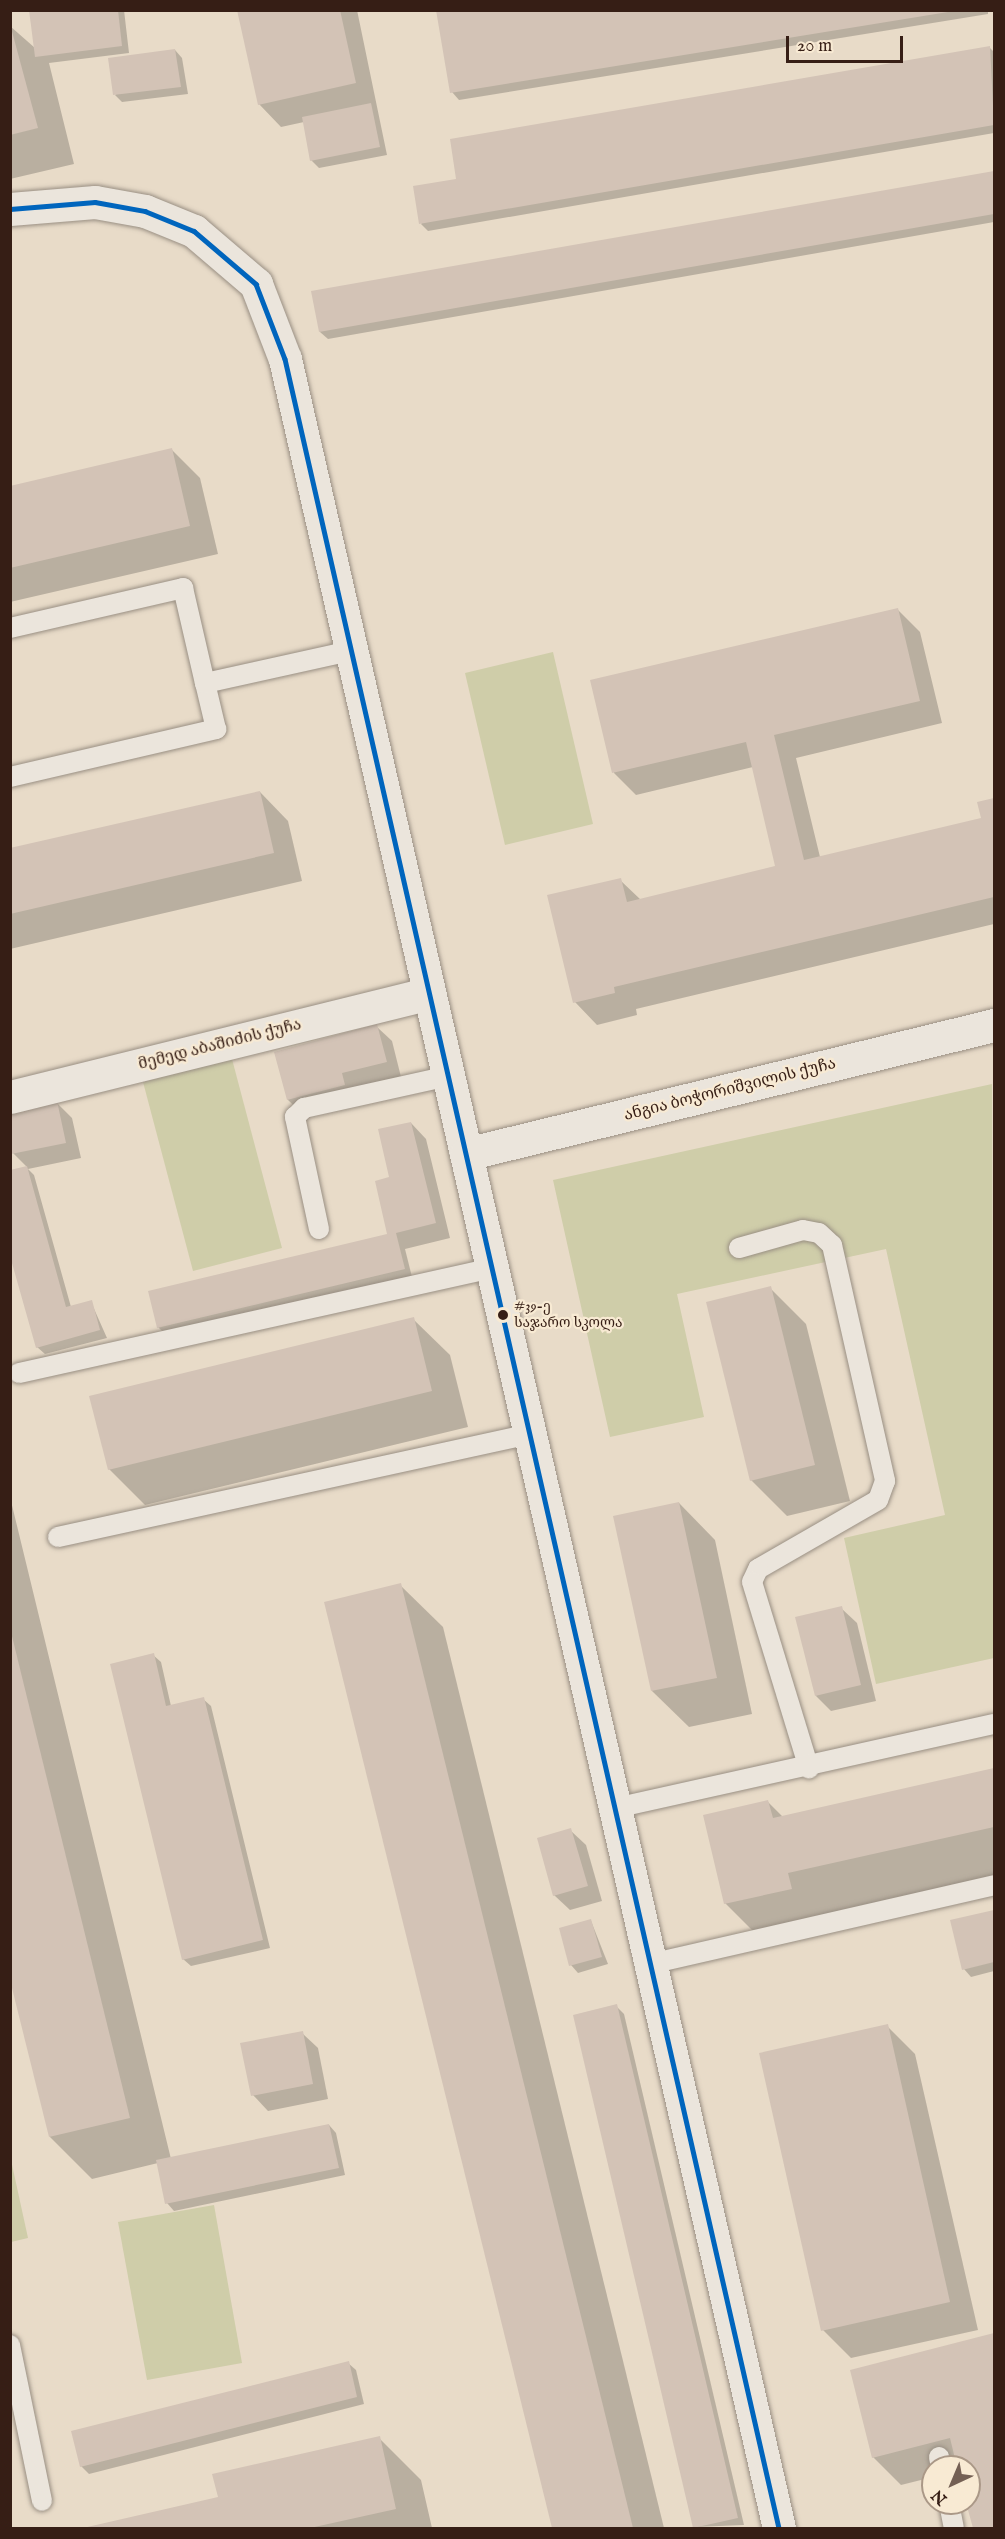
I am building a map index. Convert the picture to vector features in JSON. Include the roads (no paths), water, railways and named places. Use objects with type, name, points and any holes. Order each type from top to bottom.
[{"type":"street","points":[[10,209],[95,202],[145,211],[194,231],[256,284],[285,359],[466,1154],[526,1435],[615,1808],[779,2529]]},
{"type":"street","name":"მემედ აბაშიძის ქუჩა","points":[[10,1097],[429,993]]},
{"type":"street","name":"ანგია ბოჭორიშვილის ქუჩა","points":[[466,1154],[994,1025]]},
{"type":"lane","points":[[10,628],[183,588],[216,729],[10,777]]},
{"type":"lane","points":[[205,683],[351,651]]},
{"type":"lane","points":[[319,1229],[295,1117],[304,1108],[448,1076]]},
{"type":"lane","points":[[739,1248],[803,1230],[819,1233],[832,1245],[885,1481],[878,1500],[758,1569],[752,1582],[809,1768]]},
{"type":"lane","points":[[20,1373],[490,1269]]},
{"type":"lane","points":[[58,1537],[526,1435]]},
{"type":"lane","points":[[615,1808],[809,1768],[994,1724]]},
{"type":"lane","points":[[650,1964],[994,1886]]},
{"type":"lane","points":[[10,2345],[42,2500]]},
{"type":"place","name":"#39-ე საჯარო სკოლა","points":[[503,1315]]}]
